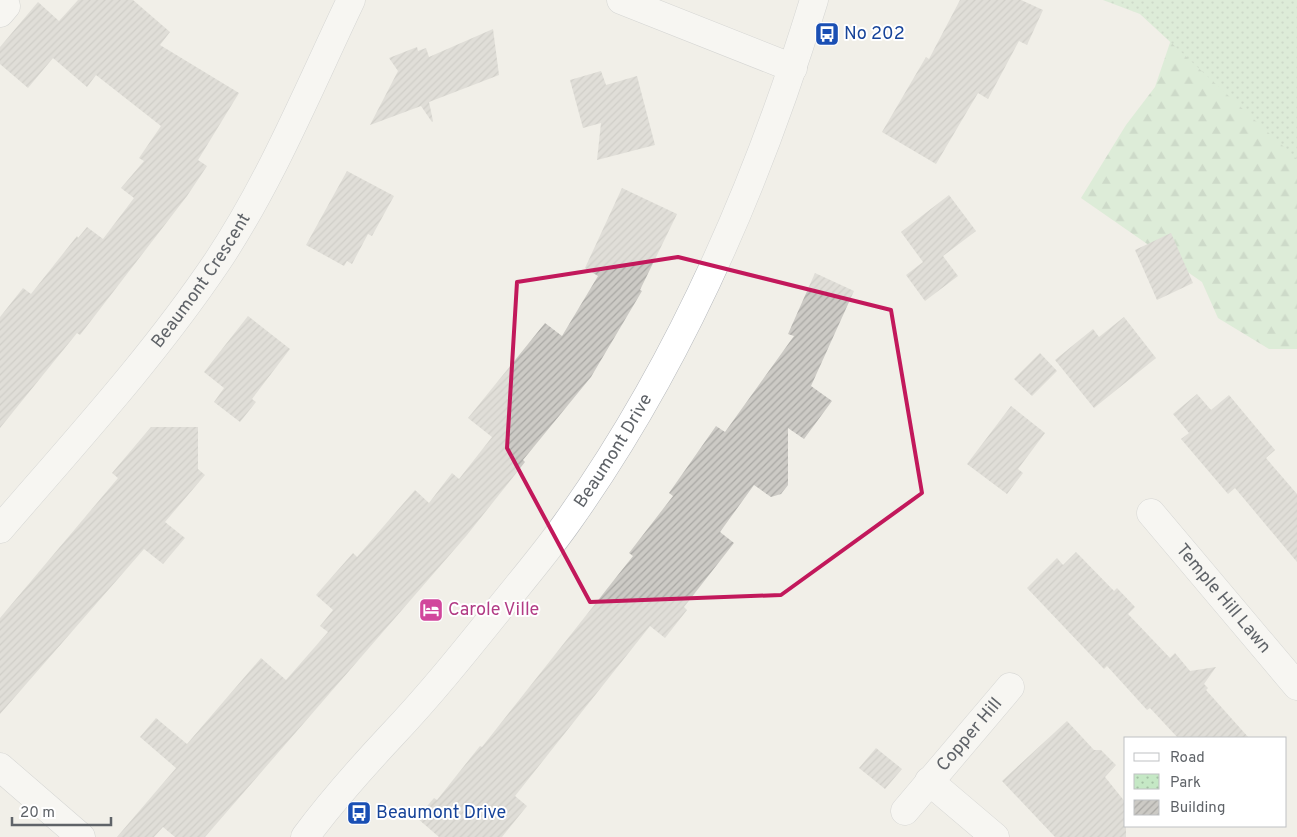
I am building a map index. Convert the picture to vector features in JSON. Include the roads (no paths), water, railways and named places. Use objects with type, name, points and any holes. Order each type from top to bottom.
[{"type":"street","name":"Beaumont Crescent","points":[[0,528],[70,449],[132,373],[216,263],[277,154],[351,0]]},
{"type":"street","points":[[621,0],[792,68]]},
{"type":"street","name":"Beaumont Drive","points":[[305,837],[512,593],[567,523],[608,462],[652,388],[697,300],[738,208],[792,68],[814,0]]},
{"type":"street","name":"Temple Hill Lawn","points":[[1151,513],[1297,686]]},
{"type":"street","name":"Copper Hill","points":[[904,811],[1010,687]]},
{"type":"street","points":[[0,767],[81,837]]},
{"type":"street","name":"Copper Hill","points":[[929,781],[995,837]]},
{"type":"place","name":"No 202","points":[[827,34]]},
{"type":"place","name":"Carole Ville","points":[[431,610]]},
{"type":"place","name":"Beaumont Drive","points":[[359,813]]}]
